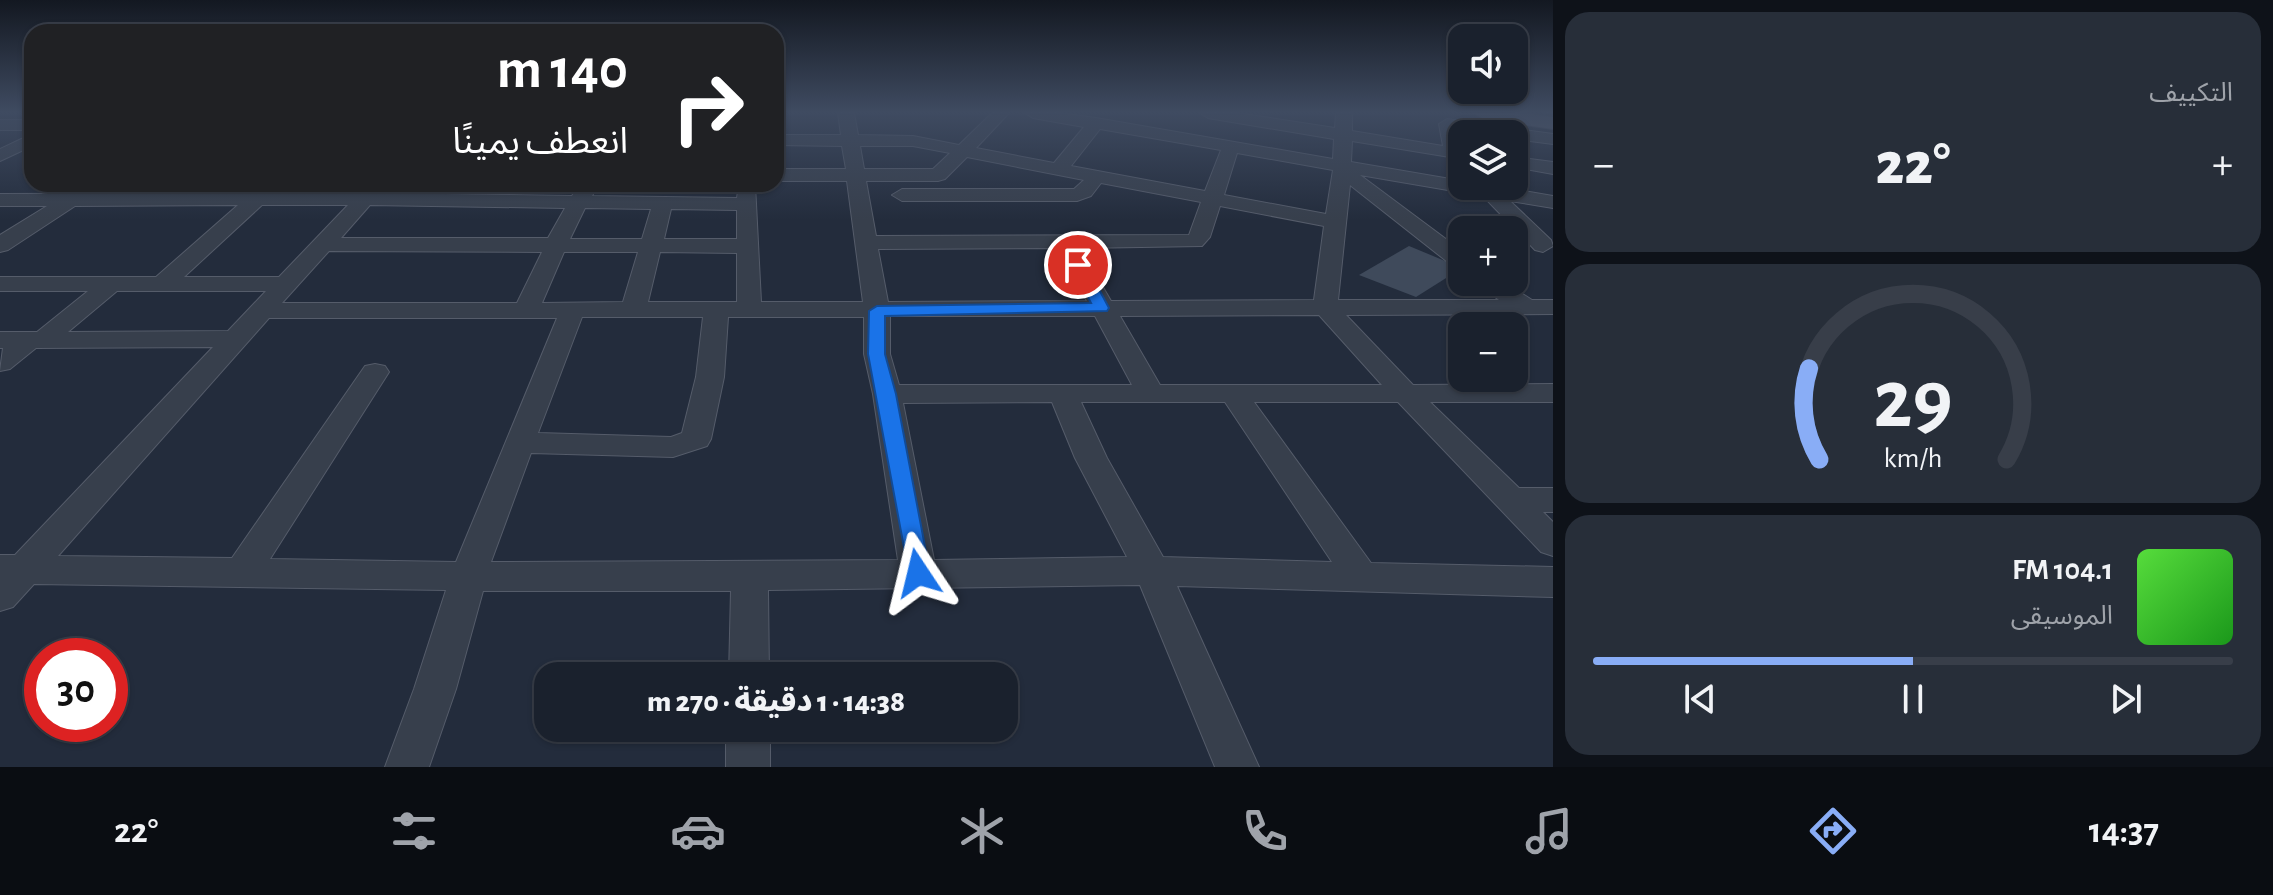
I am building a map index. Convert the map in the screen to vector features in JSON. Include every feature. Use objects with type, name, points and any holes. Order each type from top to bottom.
[{"type":"street","points":[[853,149],[877,311],[877,354],[887,394],[918,573]]},
{"type":"street","points":[[957,149],[1334,222]]},
{"type":"street","points":[[1059,169],[1075,149]]},
{"type":"street","points":[[867,243],[1194,241],[1199,237],[1214,199],[1230,149]]},
{"type":"street","points":[[1245,149],[1448,185]]},
{"type":"street","points":[[1342,149],[1325,307],[1553,543]]},
{"type":"street","points":[[859,185],[938,175],[964,150]]},
{"type":"street","points":[[1,160],[24,160]]},
{"type":"street","points":[[1528,164],[1553,168]]},
{"type":"street","points":[[1342,168],[1448,251]]},
{"type":"street","points":[[784,176],[859,185],[1064,196],[1084,192],[1096,177]]},
{"type":"street","points":[[0,245],[82,192]]},
{"type":"street","points":[[162,284],[251,192]]},
{"type":"street","points":[[0,200],[227,199],[251,192],[371,192],[465,212],[557,245],[748,246]]},
{"type":"street","points":[[0,596],[12,569],[371,192]]},
{"type":"street","points":[[323,244],[465,212],[584,192],[747,194],[749,310]]},
{"type":"street","points":[[527,308],[584,192]]},
{"type":"street","points":[[634,308],[651,245],[675,195]]},
{"type":"street","points":[[1528,198],[1553,202]]},
{"type":"street","points":[[1499,200],[1548,245]]},
{"type":"street","points":[[1437,243],[1448,243]]},
{"type":"street","points":[[1067,244],[1151,393]]},
{"type":"street","points":[[1528,244],[1548,245]]},
{"type":"street","points":[[0,284],[283,284]]},
{"type":"street","points":[[0,363],[110,285]]},
{"type":"street","points":[[1510,296],[1553,326]]},
{"type":"street","points":[[260,311],[1553,307]]},
{"type":"street","points":[[407,767],[435,689],[469,574],[522,443],[551,359],[574,308]]},
{"type":"street","points":[[522,443],[673,447],[687,445],[696,439],[710,377],[716,310]]},
{"type":"street","points":[[0,340],[233,339]]},
{"type":"street","points":[[241,574],[375,372]]},
{"type":"street","points":[[1233,393],[1363,579]]},
{"type":"street","points":[[887,394],[1553,393]]},
{"type":"street","points":[[1063,395],[1091,458],[1152,571],[1237,767]]},
{"type":"street","points":[[1513,500],[1553,500]]},
{"type":"street","points":[[12,569],[600,578],[1152,571],[1553,582]]},
{"type":"street","points":[[749,662],[750,577]]},
{"type":"street","points":[[748,742],[748,767]]},
{"type":"building","points":[[1409,246],[1448,262],[1448,277],[1416,297],[1359,275]]},
{"type":"route","points":[[918,573],[887,394],[877,354],[877,311],[1101,308],[1078,265]]}]
